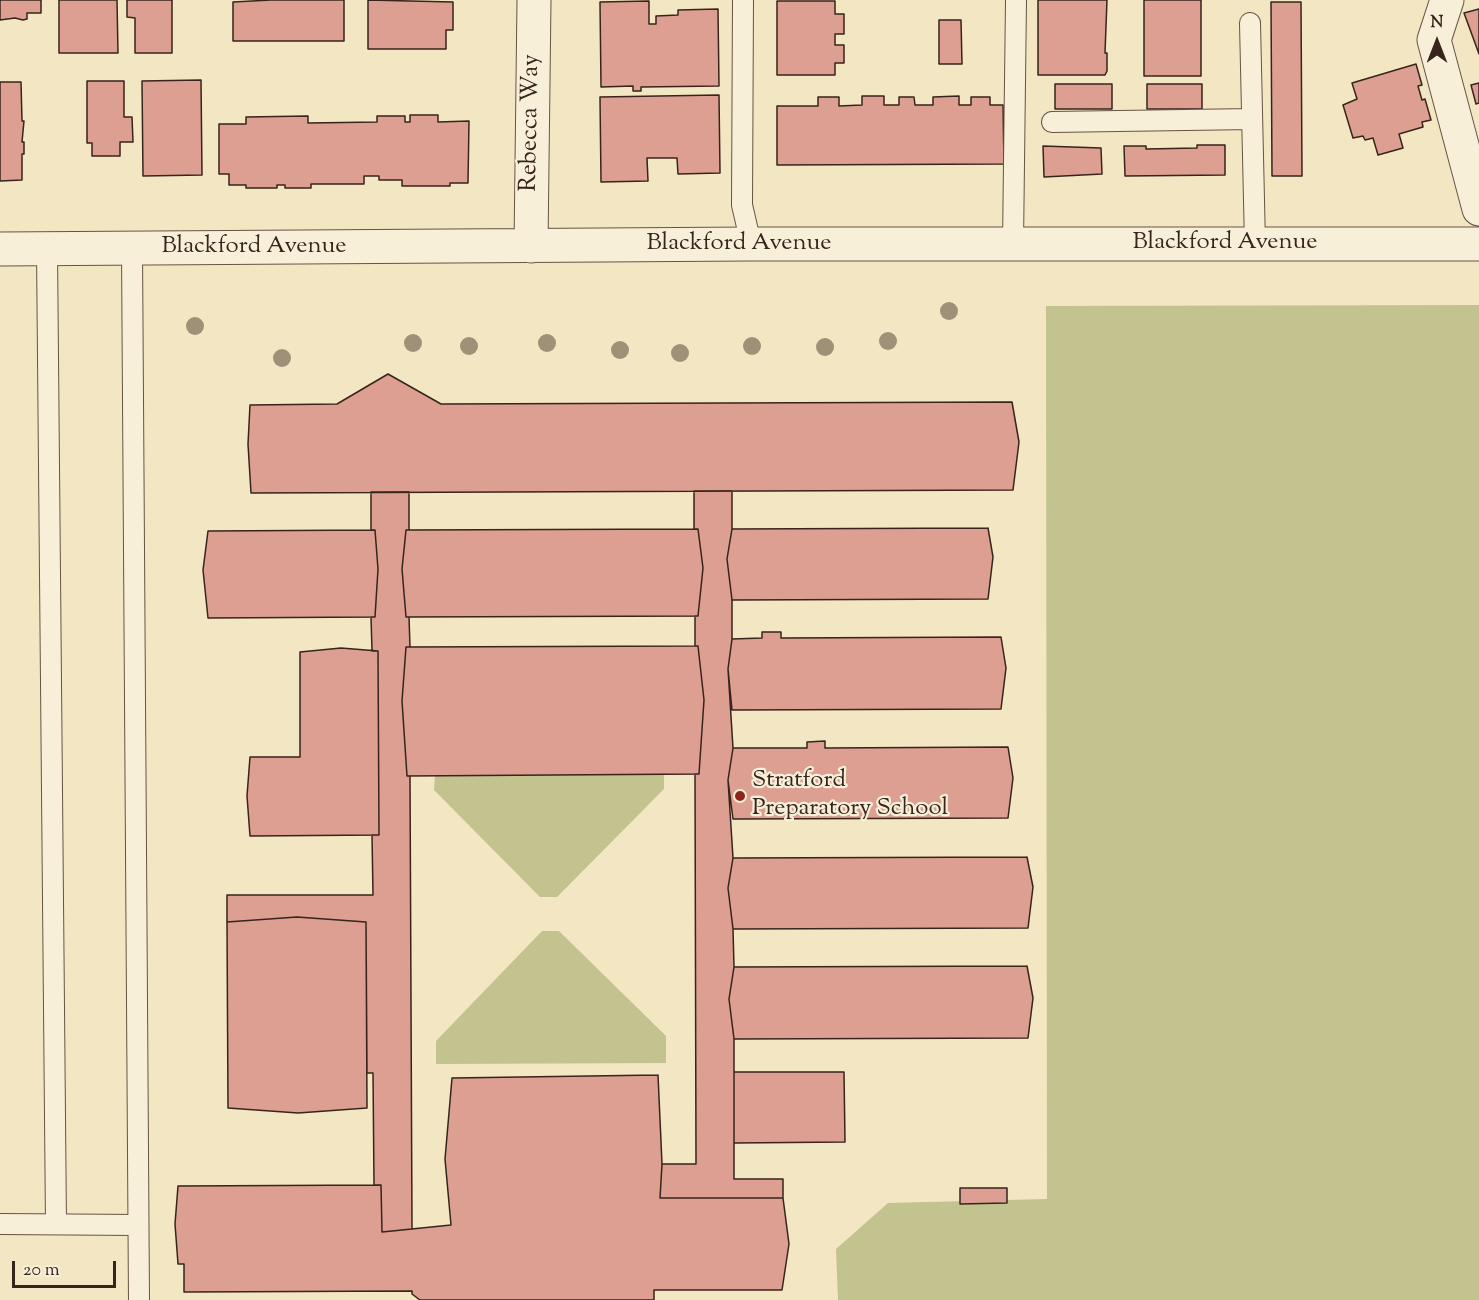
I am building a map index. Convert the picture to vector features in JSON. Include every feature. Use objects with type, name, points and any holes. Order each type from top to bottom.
[{"type":"street","name":"Rebecca Way","points":[[531,246],[534,0]]},
{"type":"street","points":[[1447,0],[1434,40],[1479,208]]},
{"type":"street","name":"Blackford Avenue","points":[[0,249],[751,244],[1479,244]]},
{"type":"lane","points":[[743,0],[742,205],[751,244]]},
{"type":"lane","points":[[1013,244],[1016,0]]},
{"type":"lane","points":[[1250,22],[1255,245]]},
{"type":"lane","points":[[1052,122],[1252,119]]},
{"type":"lane","points":[[47,249],[56,1224]]},
{"type":"lane","points":[[132,249],[138,1300]]},
{"type":"lane","points":[[0,1224],[138,1225]]},
{"type":"green space","points":[[1479,305],[1479,1300],[838,1300],[836,1249],[888,1203],[1047,1199],[1046,306]]},
{"type":"green space","points":[[664,774],[664,789],[557,897],[540,897],[434,790],[435,776]]},
{"type":"green space","points":[[542,931],[559,931],[666,1036],[666,1063],[436,1064],[436,1041]]},
{"type":"building","points":[[0,0],[41,0],[41,13],[27,13],[27,19],[23,20],[15,18],[0,20]]},
{"type":"building","points":[[59,0],[117,0],[118,53],[59,53]]},
{"type":"building","points":[[127,0],[172,0],[172,53],[135,53],[135,18],[127,17]]},
{"type":"building","points":[[344,0],[344,41],[233,41],[233,2]]},
{"type":"building","points":[[368,0],[453,2],[453,30],[446,30],[446,49],[368,49]]},
{"type":"building","points":[[1038,0],[1107,0],[1105,53],[1107,53],[1107,71],[1105,75],[1038,75]]},
{"type":"building","points":[[1144,0],[1201,0],[1201,76],[1144,76]]},
{"type":"building","points":[[649,1],[649,24],[656,24],[656,16],[678,15],[678,10],[718,9],[719,86],[641,87],[641,91],[633,91],[633,86],[601,87],[600,2]]},
{"type":"building","points":[[777,1],[835,1],[835,14],[844,14],[844,34],[835,34],[835,45],[844,45],[844,63],[835,63],[835,75],[777,75]]},
{"type":"building","points":[[1271,2],[1301,2],[1302,176],[1272,176]]},
{"type":"building","points":[[1479,9],[1479,54],[1464,13]]},
{"type":"building","points":[[939,20],[961,20],[962,64],[939,64]]},
{"type":"building","points":[[1416,64],[1422,85],[1418,86],[1422,100],[1425,99],[1431,120],[1422,122],[1423,127],[1399,134],[1403,148],[1378,155],[1373,138],[1365,140],[1363,136],[1353,138],[1343,105],[1357,99],[1352,83]]},
{"type":"building","points":[[201,80],[202,175],[143,176],[142,81]]},
{"type":"building","points":[[87,81],[124,81],[124,117],[132,117],[133,142],[120,142],[120,156],[92,156],[92,143],[87,143]]},
{"type":"building","points":[[0,82],[21,82],[22,121],[24,121],[22,180],[0,181]]},
{"type":"building","points":[[1479,83],[1479,103],[1476,104],[1471,85]]},
{"type":"building","points":[[1055,84],[1112,84],[1112,109],[1055,109]]},
{"type":"building","points":[[1147,84],[1202,84],[1202,109],[1147,109]]},
{"type":"building","points":[[719,95],[720,173],[678,174],[677,158],[647,158],[648,181],[601,182],[600,97]]},
{"type":"building","points":[[862,96],[884,96],[884,105],[899,105],[899,97],[914,97],[915,105],[933,105],[933,97],[959,96],[959,105],[971,105],[971,97],[990,97],[990,105],[1003,105],[1004,164],[777,165],[777,106],[818,106],[818,97],[839,97],[839,106],[862,105]]},
{"type":"building","points":[[410,115],[438,115],[438,122],[469,121],[468,183],[450,183],[450,186],[402,186],[402,180],[379,180],[379,176],[364,176],[364,184],[311,184],[311,188],[285,188],[285,185],[277,185],[277,188],[246,188],[246,185],[229,185],[229,174],[219,174],[219,124],[246,124],[246,117],[308,116],[308,123],[377,122],[377,116],[405,116],[405,122],[410,122]]},
{"type":"building","points":[[1197,145],[1225,145],[1225,175],[1125,176],[1124,146],[1146,146],[1146,149],[1197,148]]},
{"type":"building","points":[[1043,146],[1101,148],[1102,174],[1044,177]]},
{"type":"building","points":[[388,374],[441,404],[1012,402],[1019,442],[1013,490],[251,493],[248,444],[250,405],[337,404]]},
{"type":"building","points":[[694,491],[732,491],[732,529],[727,559],[732,600],[732,639],[728,669],[733,748],[728,780],[733,858],[728,888],[733,929],[734,967],[729,999],[734,1039],[734,1179],[783,1179],[783,1198],[660,1198],[662,1164],[696,1164],[695,774],[699,774],[704,700],[698,646],[695,646],[695,616],[698,616],[703,568],[698,529],[694,529]]},
{"type":"building","points":[[371,492],[409,492],[409,530],[406,530],[402,569],[406,617],[409,617],[410,647],[406,647],[402,701],[407,776],[410,776],[412,1229],[382,1232],[381,1185],[374,1185],[373,1073],[367,1073],[366,922],[297,917],[227,922],[227,895],[373,895],[372,835],[379,835],[378,651],[372,651],[371,617],[375,617],[378,569],[375,530],[371,530]]},
{"type":"building","points":[[988,528],[993,557],[988,599],[732,600],[727,559],[732,529]]},
{"type":"building","points":[[698,529],[703,568],[698,616],[406,617],[402,569],[406,530]]},
{"type":"building","points":[[375,530],[378,569],[375,617],[208,618],[203,570],[208,531]]},
{"type":"building","points":[[762,632],[781,632],[781,638],[1001,637],[1006,668],[1001,709],[732,710],[728,669],[732,639],[762,638]]},
{"type":"building","points":[[698,646],[704,700],[699,774],[407,776],[402,701],[406,647]]},
{"type":"building","points":[[341,648],[378,651],[379,835],[250,836],[247,796],[250,757],[300,757],[300,652]]},
{"type":"building","points":[[825,741],[825,748],[1008,747],[1013,778],[1008,818],[733,819],[728,780],[733,748],[807,748],[807,742]]},
{"type":"building","points":[[1027,857],[1033,887],[1028,928],[733,929],[728,888],[733,858]]},
{"type":"building","points":[[297,917],[366,922],[367,1108],[298,1113],[228,1108],[227,922]]},
{"type":"building","points":[[1027,966],[1033,998],[1028,1038],[734,1039],[729,999],[734,967]]},
{"type":"building","points":[[734,1072],[844,1072],[845,1142],[734,1143]]},
{"type":"building","points":[[658,1075],[662,1164],[660,1198],[783,1198],[789,1244],[782,1290],[654,1290],[654,1300],[420,1300],[412,1294],[412,1291],[184,1292],[184,1264],[178,1264],[175,1224],[178,1186],[381,1185],[382,1232],[451,1225],[445,1159],[452,1078]]},
{"type":"building","points":[[960,1188],[1007,1188],[1007,1203],[960,1204]]},
{"type":"place","name":"Stratford Preparatory School","points":[[740,796]]}]
